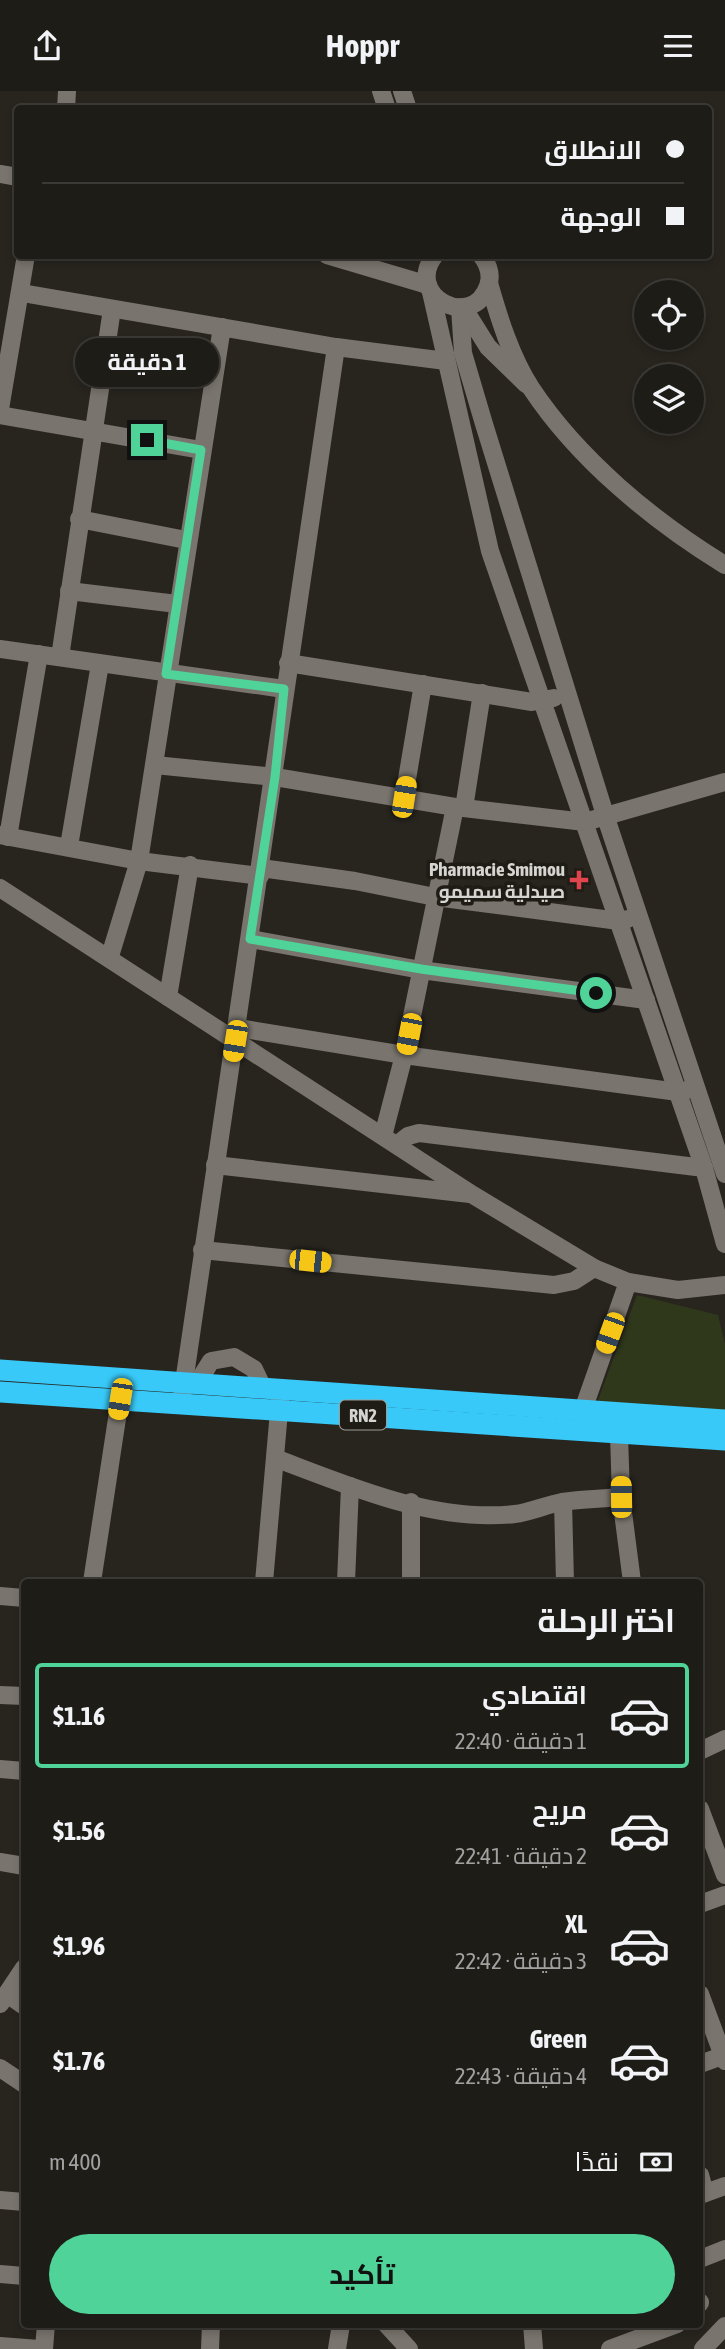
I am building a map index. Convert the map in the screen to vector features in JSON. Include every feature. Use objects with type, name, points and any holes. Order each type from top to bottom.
[{"type":"highway","name":"RN2","points":[[0,1370],[190,1382],[274,1395],[619,1435],[725,1440]]},
{"type":"highway","name":"RN2","points":[[0,1392],[181,1403],[274,1395],[583,1410],[725,1420]]},
{"type":"street","points":[[0,409],[22,293],[26,259]]},
{"type":"street","points":[[339,259],[430,288],[443,304],[461,307],[477,302],[489,283]]},
{"type":"street","points":[[432,259],[430,288],[491,551],[704,1168],[725,1244]]},
{"type":"street","points":[[483,259],[511,347],[531,388]]},
{"type":"street","points":[[22,293],[336,347],[446,361]]},
{"type":"street","points":[[461,307],[498,359],[531,388],[591,458],[668,526],[725,565]]},
{"type":"street","points":[[461,307],[461,341],[568,695],[606,818],[725,1174]]},
{"type":"street","points":[[60,657],[112,309]]},
{"type":"street","points":[[110,956],[139,861],[186,540],[222,327]]},
{"type":"street","points":[[461,341],[467,335],[479,335]]},
{"type":"street","points":[[181,1403],[190,1382],[202,1250],[237,1034],[275,777],[284,689],[336,347]]},
{"type":"street","points":[[0,415],[201,450]]},
{"type":"street","points":[[79,519],[186,540]]},
{"type":"street","points":[[69,591],[177,604]]},
{"type":"street","points":[[0,649],[284,689]]},
{"type":"street","points":[[39,654],[4,836],[139,861],[355,881],[435,897],[619,922],[640,916]]},
{"type":"street","points":[[288,663],[532,702],[568,695]]},
{"type":"street","points":[[69,846],[100,664]]},
{"type":"street","points":[[404,797],[423,684]]},
{"type":"street","points":[[391,1140],[404,1055],[435,897],[460,807],[482,693]]},
{"type":"street","points":[[155,765],[275,777],[460,807],[585,822],[725,782]]},
{"type":"street","points":[[168,997],[190,865]]},
{"type":"street","points":[[0,888],[110,956],[168,997],[237,1034],[473,1195],[593,1268],[628,1282],[678,1290],[725,1285]]},
{"type":"street","points":[[250,939],[421,969],[646,1000]]},
{"type":"street","points":[[237,1034],[678,1092],[697,1087]]},
{"type":"street","points":[[391,1140],[419,1133],[704,1168]]},
{"type":"street","points":[[215,1165],[473,1195]]},
{"type":"street","points":[[202,1250],[554,1285],[574,1281],[593,1268]]},
{"type":"street","points":[[583,1410],[628,1282]]},
{"type":"street","points":[[264,1579],[275,1458],[274,1395]]},
{"type":"street","points":[[92,1579],[120,1399]]},
{"type":"street","points":[[619,1435],[621,1497],[632,1579]]},
{"type":"street","points":[[275,1458],[350,1486],[467,1513],[515,1514],[563,1502],[621,1497]]},
{"type":"street","points":[[346,1579],[350,1486]]},
{"type":"street","points":[[411,1502],[411,1579]]},
{"type":"street","points":[[563,1502],[565,1579]]},
{"type":"street","points":[[0,1596],[21,1598]]},
{"type":"street","points":[[0,1695],[21,1696]]},
{"type":"street","points":[[703,1750],[725,1739]]},
{"type":"street","points":[[0,1769],[21,1771]]},
{"type":"street","points":[[703,1816],[725,1875]]},
{"type":"street","points":[[0,1863],[21,1866]]},
{"type":"street","points":[[703,1903],[725,1895]]},
{"type":"street","points":[[21,1972],[3,1999],[21,2005]]},
{"type":"street","points":[[703,2002],[724,2057],[703,2063]]},
{"type":"street","points":[[0,2068],[21,2082]]},
{"type":"street","points":[[703,2194],[725,2186]]},
{"type":"street","points":[[0,2200],[21,2202]]},
{"type":"street","points":[[703,2258],[725,2249]]},
{"type":"street","points":[[0,2274],[21,2276]]},
{"type":"street","points":[[703,2349],[725,2326]]},
{"type":"street","points":[[0,2346],[42,2349],[45,2328]]},
{"type":"street","points":[[210,2349],[211,2328]]},
{"type":"street","points":[[337,2349],[340,2328]]},
{"type":"street","points":[[390,2328],[409,2349]]},
{"type":"street","points":[[532,2328],[534,2349]]},
{"type":"street","points":[[610,2349],[666,2328]]},
{"type":"green space","points":[[637,1295],[718,1315],[725,1344],[725,1421],[594,1411]]},
{"type":"place","name":"Pharmacie Smimou صيدلية سميمو","points":[[579,880]]},
{"type":"route","points":[[147,440],[201,450],[166,674],[284,689],[275,777],[250,939],[421,969],[596,993]]}]
